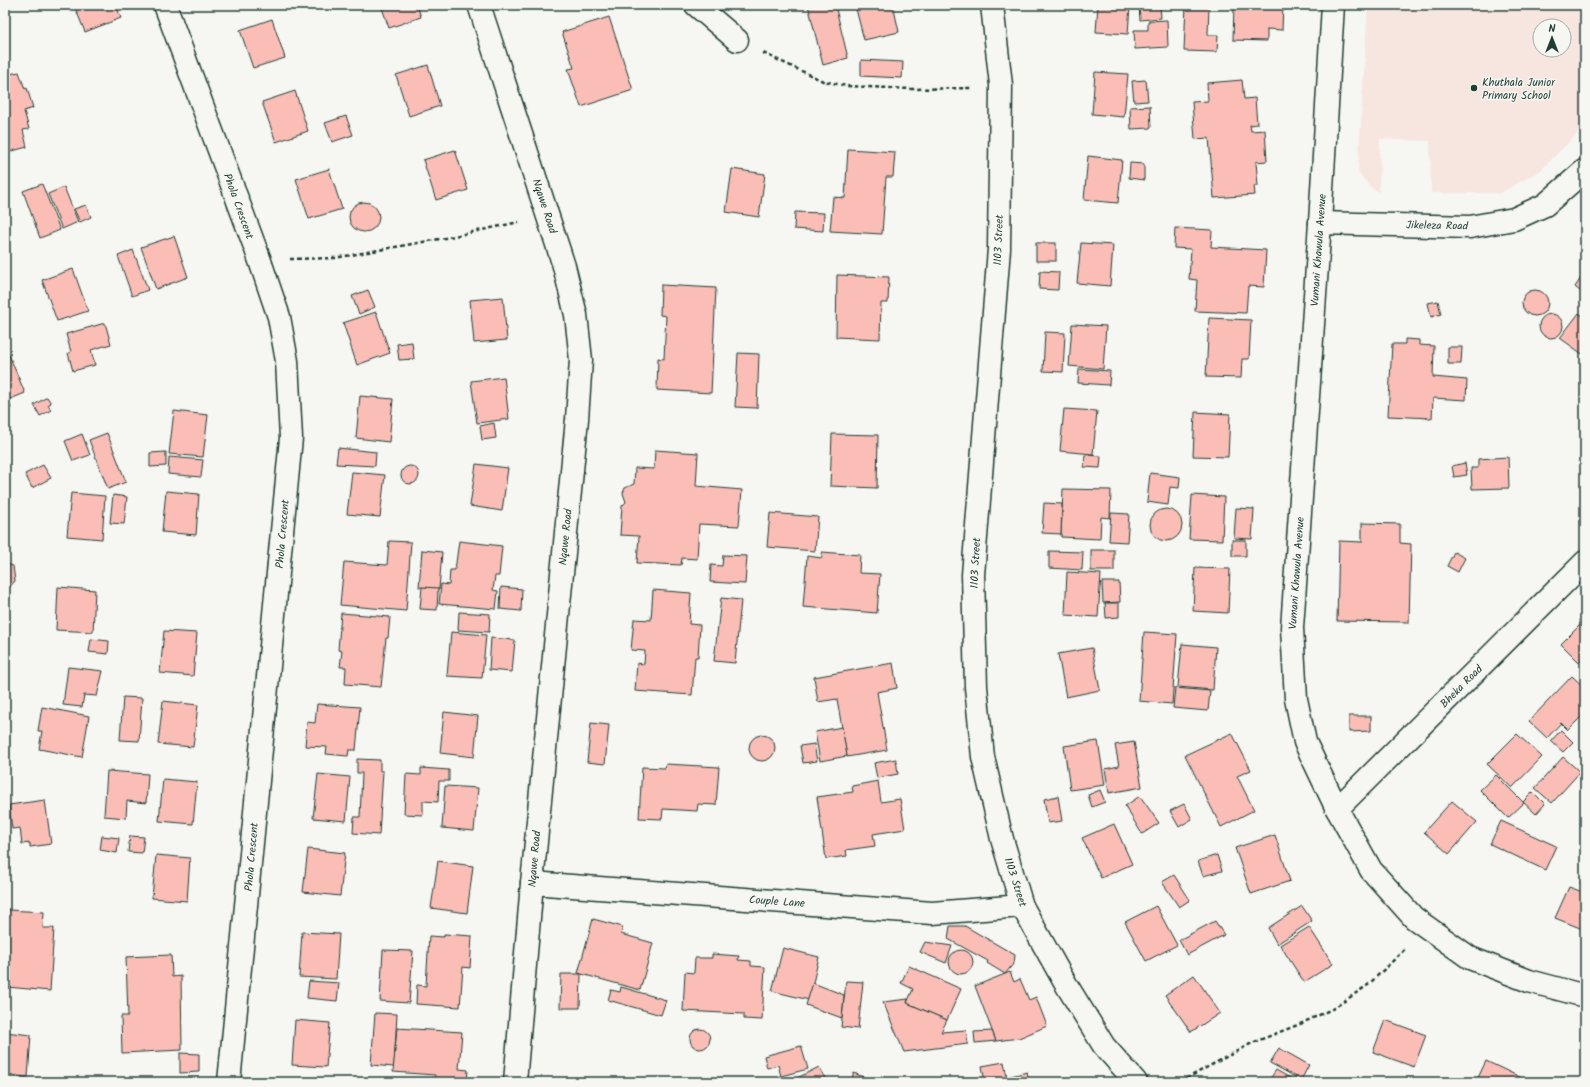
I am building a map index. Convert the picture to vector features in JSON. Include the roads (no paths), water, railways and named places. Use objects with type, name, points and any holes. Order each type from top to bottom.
[{"type":"street","name":"Phola Crescent","points":[[164,5],[258,255],[279,317],[285,354],[291,438],[229,1082]]},
{"type":"street","name":"Nqawe Road","points":[[479,5],[564,266],[576,315],[581,360],[577,419],[532,883],[515,1082]]},
{"type":"street","points":[[696,5],[737,40]]},
{"type":"street","name":"1103 Street","points":[[992,5],[1001,85],[999,249],[974,567],[976,687],[983,757],[1002,839],[1022,906],[1064,981],[1104,1046],[1136,1082]]},
{"type":"street","name":"Vumani Khawula Avenue","points":[[1333,5],[1320,223],[1292,628],[1296,699],[1305,742],[1337,809],[1370,870],[1414,918],[1470,958],[1529,981],[1585,996]]},
{"type":"street","name":"Jikeleza Road","points":[[1320,223],[1470,227],[1514,219],[1545,205],[1585,170]]},
{"type":"street","name":"Bheka Road","points":[[1337,809],[1585,562]]},
{"type":"street","name":"Couple Lane","points":[[532,883],[932,913],[1022,906]]},
{"type":"place","name":"Khuthala Junior Primary School","points":[[1474,88]]}]
